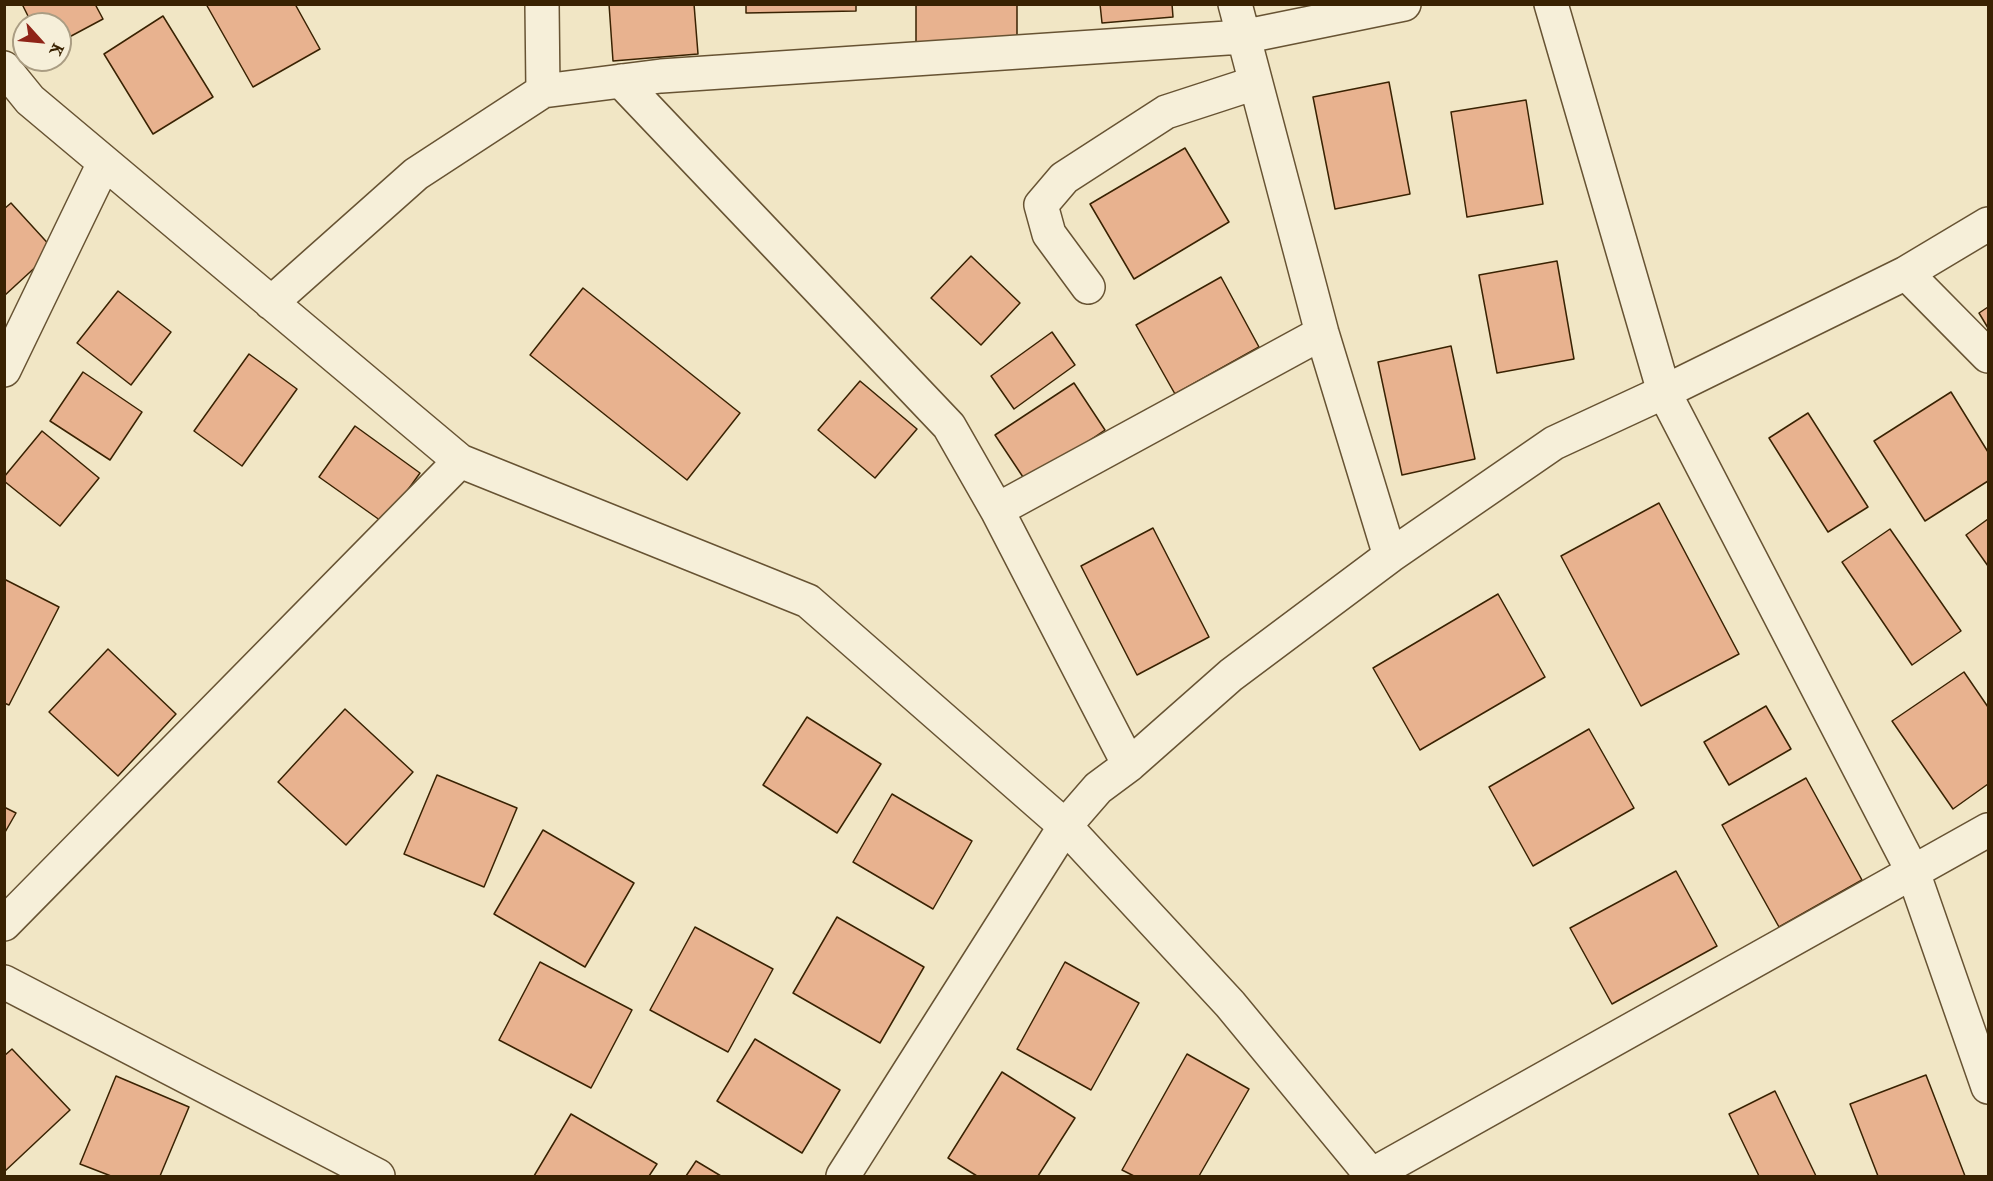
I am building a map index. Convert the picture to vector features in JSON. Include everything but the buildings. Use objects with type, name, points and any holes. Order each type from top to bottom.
[{"type":"street","points":[[542,4],[543,91]]},
{"type":"street","points":[[1235,4],[1322,333],[1390,556]]},
{"type":"street","points":[[271,303],[417,174],[543,91],[661,76],[1242,37],[1404,4]]},
{"type":"street","points":[[1551,4],[1664,392],[1913,872],[1989,1087]]},
{"type":"street","points":[[4,68],[30,100],[460,462],[808,602],[1065,826],[1230,1004],[1371,1176],[1989,830]]},
{"type":"street","points":[[621,81],[949,426],[997,510],[1130,765]]},
{"type":"street","points":[[1088,287],[1049,234],[1041,205],[1064,178],[1166,112],[1255,83]]},
{"type":"street","points":[[4,370],[104,163]]},
{"type":"street","points":[[843,1176],[1065,826],[1098,788],[1130,765],[1231,675],[1390,556],[1554,443],[1664,392],[1906,273],[1989,224]]},
{"type":"street","points":[[1906,273],[1989,356]]},
{"type":"street","points":[[997,510],[1322,333]]},
{"type":"street","points":[[4,924],[460,462]]},
{"type":"street","points":[[4,981],[378,1176]]}]
